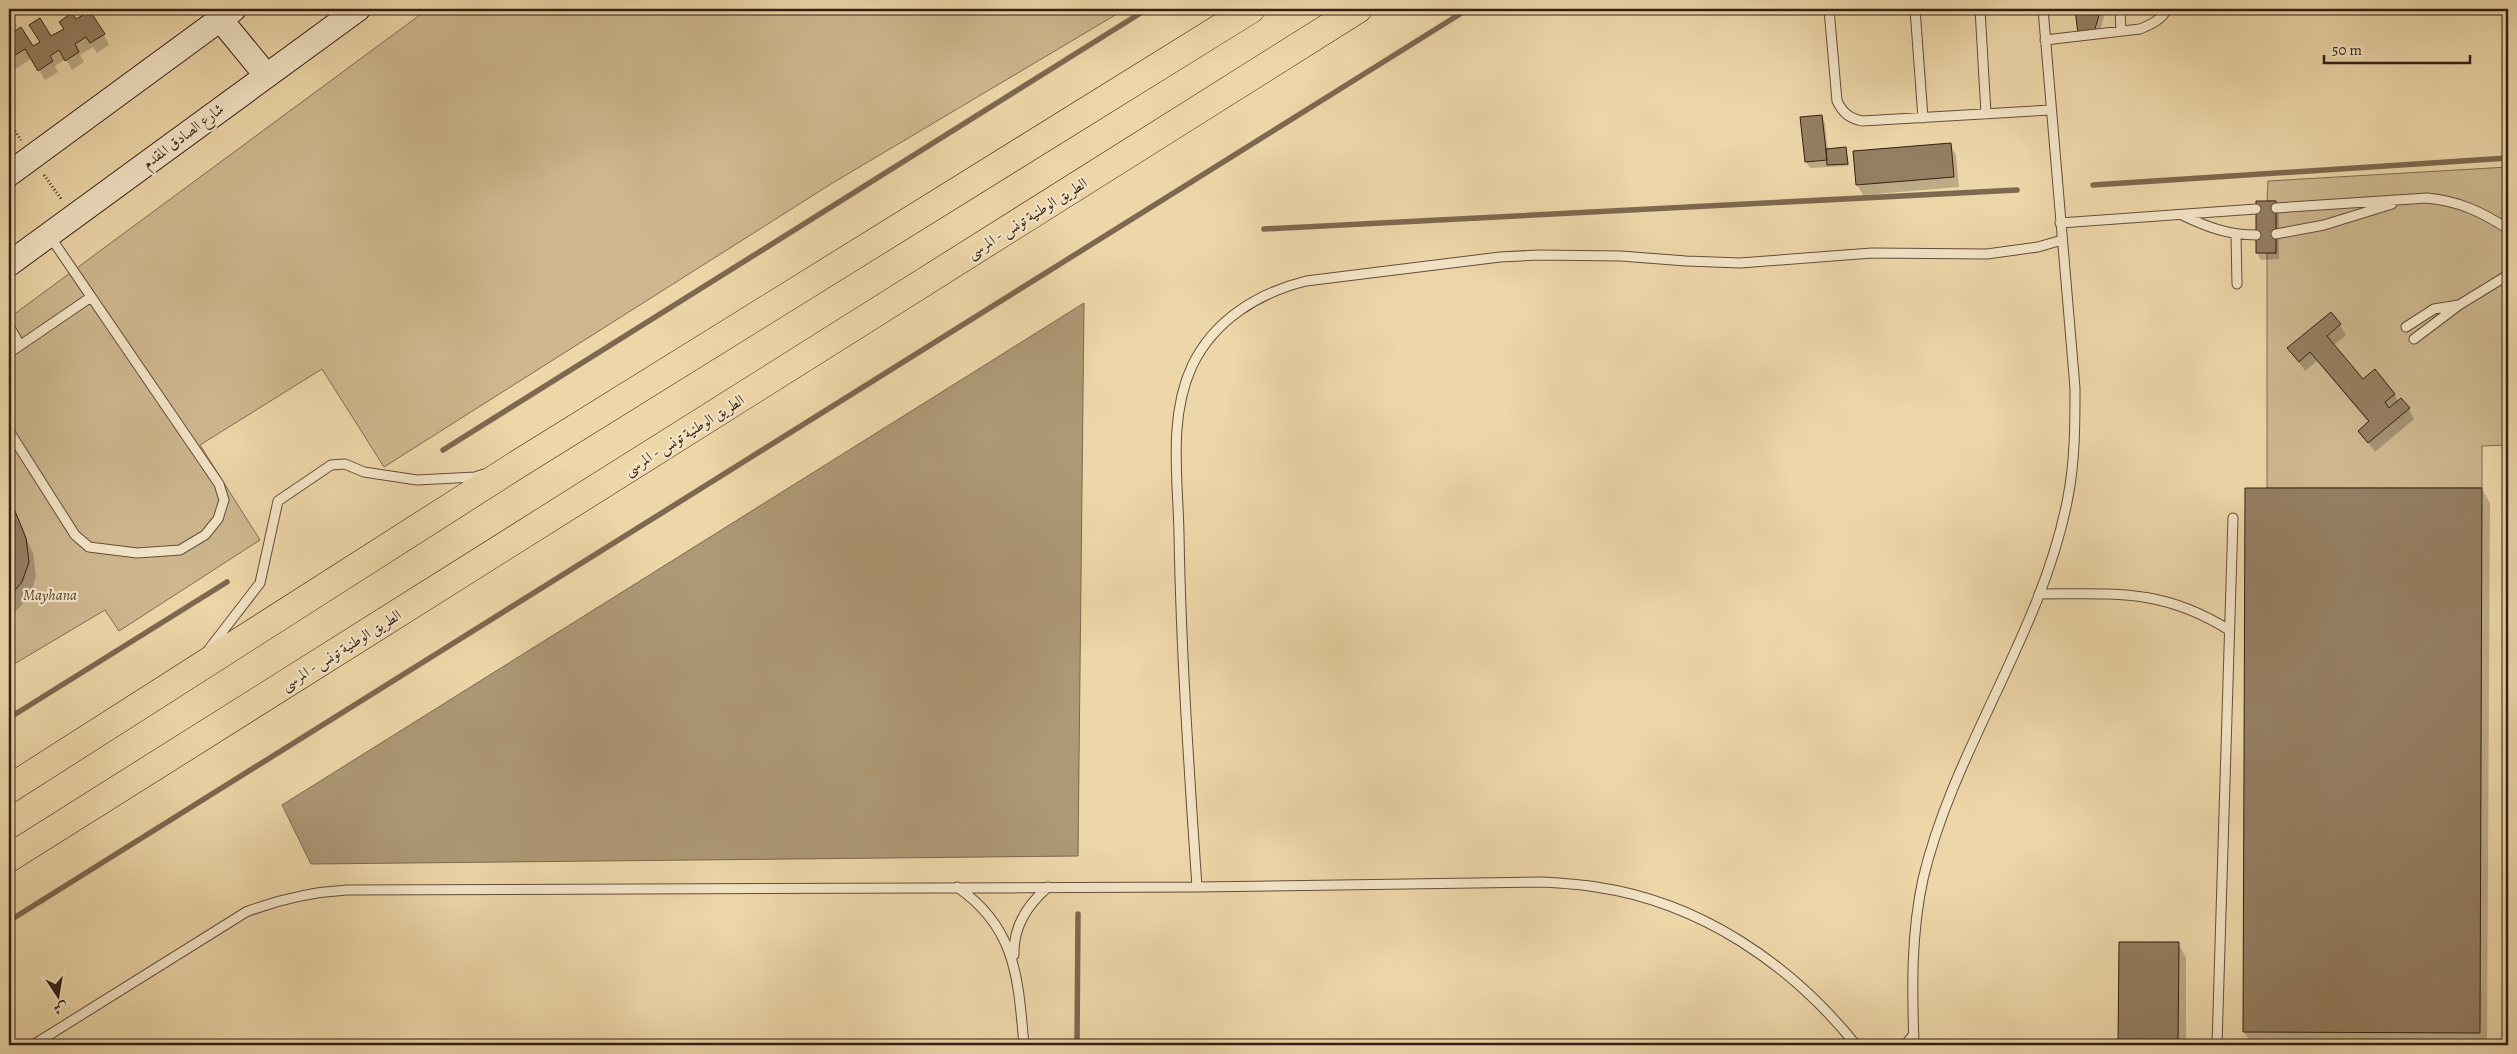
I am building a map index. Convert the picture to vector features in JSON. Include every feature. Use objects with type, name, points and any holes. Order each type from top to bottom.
[{"type":"highway","points":[[9,789],[518,464],[1252,9]]},
{"type":"highway","name":"الطريق الوطنية تونس - المرسى","points":[[9,858],[1358,9]]},
{"type":"main road","name":"شارع الصادق المقدم","points":[[9,264],[358,9]]},
{"type":"main road","points":[[9,174],[227,14],[266,75]]},
{"type":"lane","points":[[1829,9],[1837,101],[1842,111],[1851,118],[1862,121],[2051,110]]},
{"type":"lane","points":[[1915,9],[1923,118]]},
{"type":"lane","points":[[1980,9],[1986,114]]},
{"type":"lane","points":[[1914,1045],[1913,947],[1920,896],[1932,848],[1943,817],[2039,594],[2054,551],[2068,498],[2075,443],[2075,388],[2044,9]]},
{"type":"lane","points":[[2120,9],[2121,31]]},
{"type":"lane","points":[[2046,40],[2140,29],[2153,24],[2163,16],[2167,9]]},
{"type":"lane","points":[[2276,234],[2324,225],[2408,199]]},
{"type":"lane","points":[[2276,208],[2408,199],[2446,200],[2465,205],[2508,229]]},
{"type":"lane","points":[[2060,223],[2256,209]]},
{"type":"lane","points":[[2182,215],[2216,230],[2236,235],[2256,235]]},
{"type":"lane","points":[[9,430],[75,536],[89,547],[137,553],[180,550],[205,535],[218,519],[224,500],[219,484],[48,235]]},
{"type":"lane","points":[[2236,235],[2237,284]]},
{"type":"lane","points":[[1197,886],[1181,652],[1176,421],[1185,383],[1202,348],[1230,317],[1247,304],[1285,286],[1306,281],[1500,257],[1579,254],[1740,263],[1872,253],[1987,254],[2029,249],[2062,240]]},
{"type":"lane","points":[[2414,339],[2459,305],[2508,275]]},
{"type":"lane","points":[[9,352],[91,297]]},
{"type":"lane","points":[[2406,327],[2434,308],[2459,305]]},
{"type":"lane","points":[[9,326],[20,345]]},
{"type":"lane","points":[[190,674],[260,583],[278,501],[331,465],[345,464],[364,472],[417,480],[475,477],[518,464]]},
{"type":"lane","points":[[2218,1045],[2233,518]]},
{"type":"lane","points":[[2039,594],[2123,594],[2146,597],[2190,608],[2229,630]]},
{"type":"lane","points":[[33,1045],[246,912],[278,900],[312,892],[347,890],[957,888],[1542,882],[1597,887],[1650,899],[1701,919],[1748,945],[1792,977],[1832,1015],[1856,1045]]},
{"type":"lane","points":[[1015,963],[1016,935],[1020,922],[1036,897],[1048,887]]},
{"type":"lane","points":[[957,888],[988,914],[1008,946],[1015,963],[1019,981],[1024,1045]]},
{"type":"lane","points":[[1905,1045],[1914,1034]]},
{"type":"green space","name":"Mayhana","points":[[428,9],[1121,9],[1122,11],[831,184],[384,467],[322,369],[200,445],[260,540],[119,631],[105,610],[9,667],[9,318]]},
{"type":"green space","points":[[2508,167],[2508,445],[2482,446],[2482,488],[2267,488],[2267,253],[2276,253],[2276,201],[2267,201],[2268,181]]},
{"type":"shaded area","points":[[1084,303],[1078,856],[311,864],[282,805]]},
{"type":"building","points":[[2075,9],[2101,9],[2094,32],[2078,34]]},
{"type":"building","points":[[90,11],[105,34],[90,43],[86,37],[75,44],[79,52],[65,61],[59,50],[50,56],[53,61],[38,71],[25,49],[9,59],[9,35],[21,27],[33,46],[40,42],[29,25],[40,18],[51,36],[64,29],[59,22],[72,13],[76,19]]},
{"type":"building","points":[[1822,115],[1827,160],[1805,162],[1800,117]]},
{"type":"building","points":[[1951,143],[1954,177],[1856,185],[1853,151]]},
{"type":"building","points":[[1846,147],[1848,164],[1827,165],[1826,149]]},
{"type":"building","points":[[2256,201],[2276,201],[2276,253],[2256,253]]},
{"type":"building","points":[[2331,312],[2341,324],[2327,336],[2363,379],[2375,369],[2395,394],[2385,402],[2389,408],[2401,398],[2410,408],[2368,443],[2358,431],[2369,421],[2310,352],[2299,362],[2287,348]]},
{"type":"building","points":[[2245,488],[2482,488],[2480,1033],[2243,1032]]},
{"type":"building","points":[[15,511],[26,538],[29,562],[22,582],[9,597],[9,515]]},
{"type":"building","points":[[2119,942],[2179,942],[2178,1045],[2118,1045]]},
{"type":"waterway","points":[[443,450],[1147,9]]},
{"type":"waterway","points":[[9,921],[1468,9]]},
{"type":"waterway","points":[[2093,185],[2508,158]]},
{"type":"waterway","points":[[1264,229],[2017,190]]},
{"type":"waterway","points":[[9,718],[227,582]]},
{"type":"waterway","points":[[1077,1045],[1078,914]]}]
